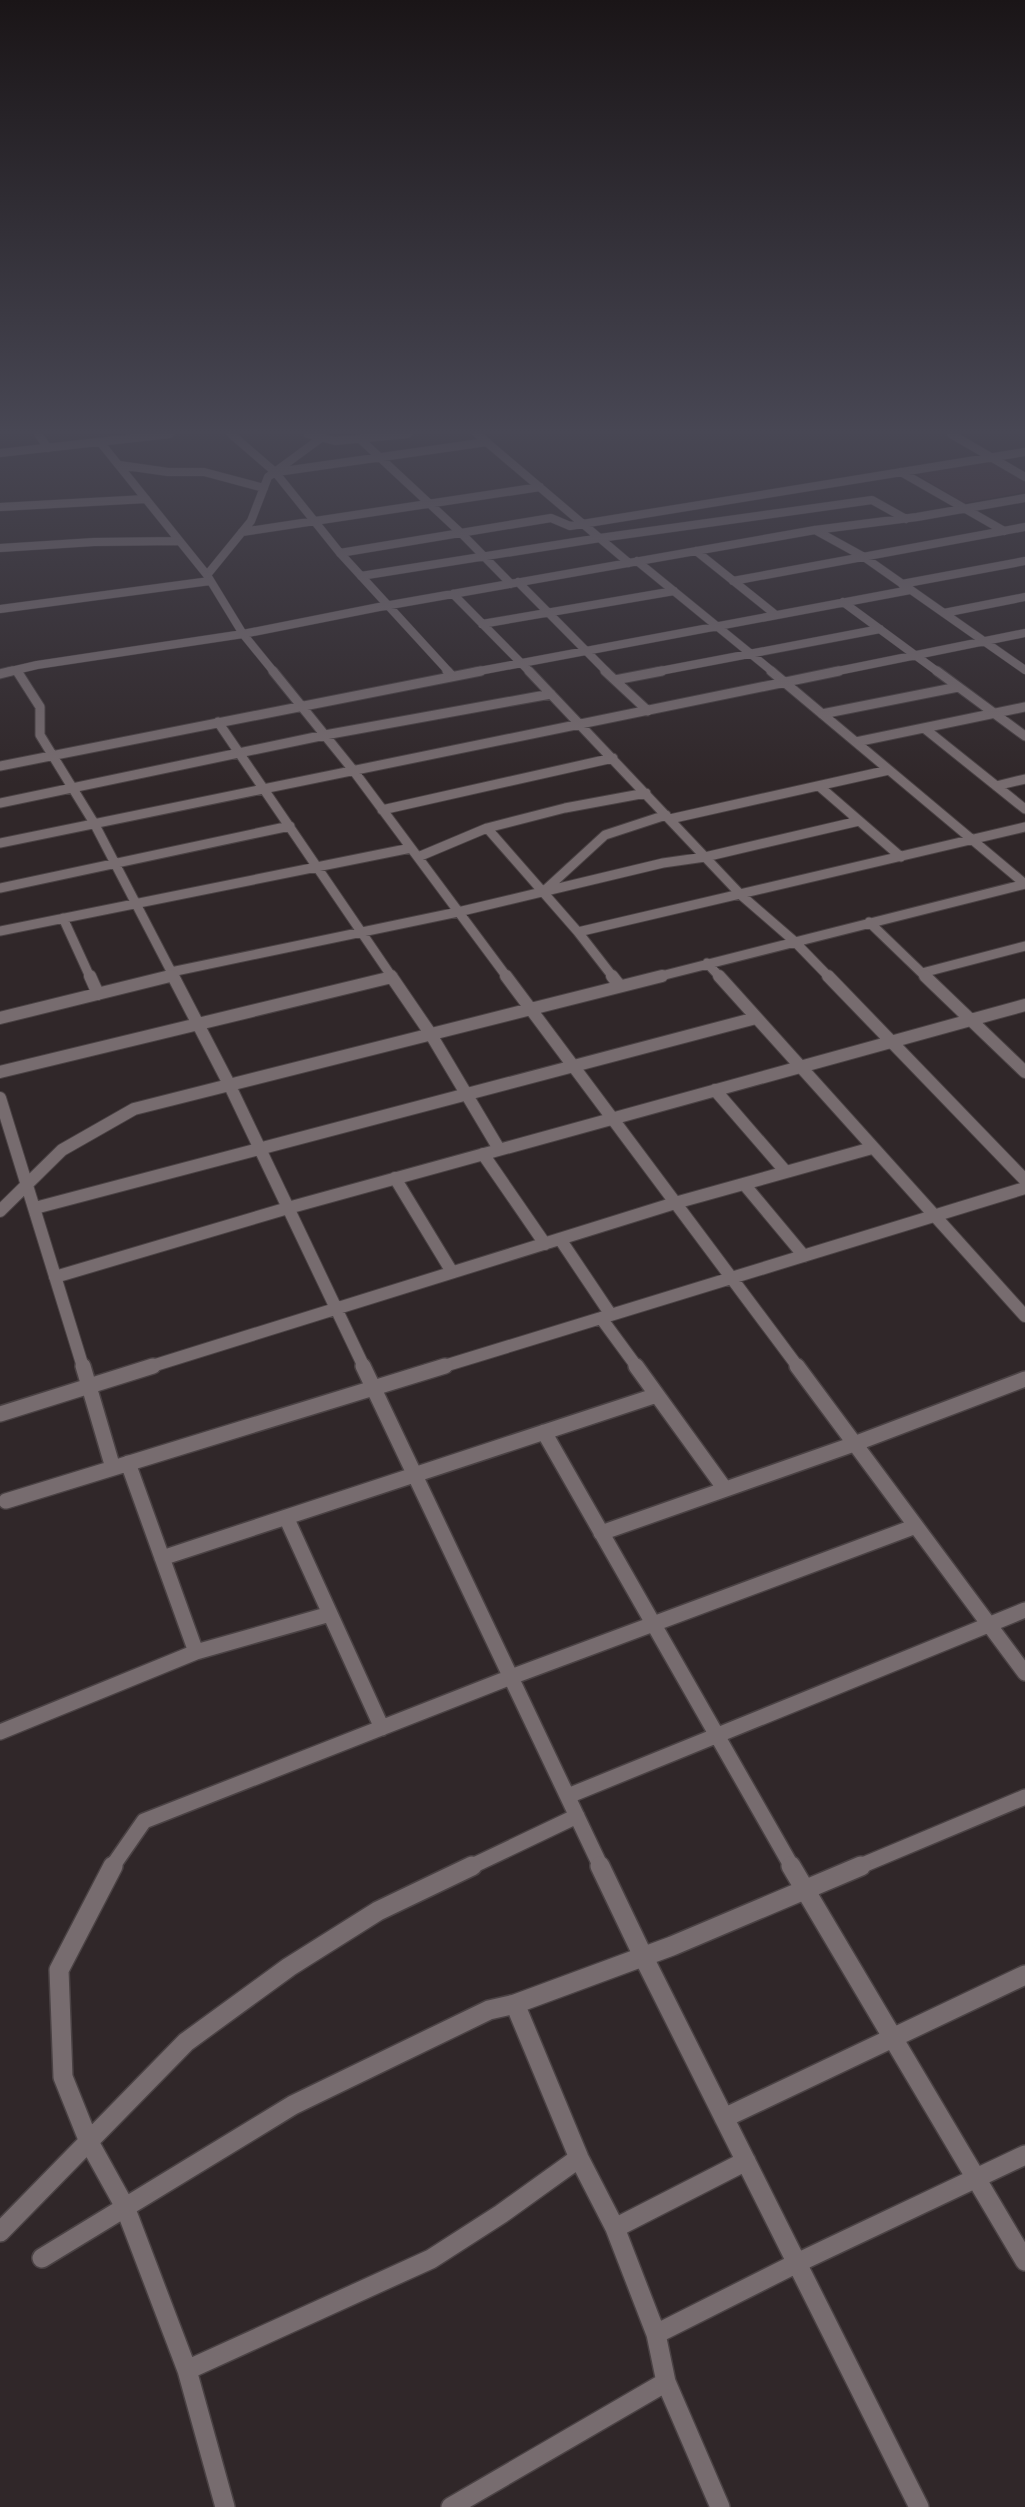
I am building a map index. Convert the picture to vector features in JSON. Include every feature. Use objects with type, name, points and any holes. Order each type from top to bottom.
[{"type":"street","points":[[187,551],[208,578],[243,634],[353,770],[1025,1673]]},
{"type":"street","points":[[0,608],[208,578],[228,551]]},
{"type":"street","points":[[340,553],[352,551]]},
{"type":"street","points":[[479,551],[547,613],[584,651],[648,711]]},
{"type":"street","points":[[361,576],[521,551]]},
{"type":"street","points":[[618,551],[674,592],[786,683],[1025,884]]},
{"type":"street","points":[[0,674],[243,634],[452,594],[696,551],[776,615]]},
{"type":"street","points":[[853,551],[1025,670]]},
{"type":"street","points":[[733,581],[896,551]]},
{"type":"street","points":[[340,553],[452,676]]},
{"type":"street","points":[[902,584],[1023,563]]},
{"type":"street","points":[[0,766],[452,676],[910,590]]},
{"type":"street","points":[[482,624],[674,592]]},
{"type":"street","points":[[452,594],[582,725],[741,895],[794,941],[1025,1180]]},
{"type":"street","points":[[944,613],[1025,597]]},
{"type":"street","points":[[843,602],[1025,736]]},
{"type":"street","points":[[615,680],[880,629]]},
{"type":"street","points":[[0,843],[1025,633]]},
{"type":"street","points":[[16,670],[40,707],[40,734],[51,756],[94,823],[229,1084],[643,1956],[919,2507]]},
{"type":"street","points":[[822,714],[958,687]]},
{"type":"street","points":[[0,802],[72,789],[325,735],[551,694]]},
{"type":"street","points":[[856,742],[1025,706]]},
{"type":"street","points":[[218,722],[430,1032],[499,1150]]},
{"type":"street","points":[[924,728],[1025,809]]},
{"type":"street","points":[[382,810],[613,758]]},
{"type":"street","points":[[543,892],[604,835],[668,817],[889,770]]},
{"type":"street","points":[[996,786],[1025,780]]},
{"type":"street","points":[[819,786],[901,857]]},
{"type":"street","points":[[0,931],[318,867],[414,852],[487,828],[565,808],[646,793]]},
{"type":"street","points":[[0,1018],[172,974],[458,912],[663,863],[705,857],[859,821]]},
{"type":"street","points":[[0,888],[290,826]]},
{"type":"street","points":[[578,932],[1025,827]]},
{"type":"street","points":[[487,828],[578,932],[619,985]]},
{"type":"street","points":[[0,1211],[62,1150],[134,1109],[430,1032],[1025,884]]},
{"type":"street","points":[[63,918],[98,994]]},
{"type":"street","points":[[869,922],[1025,1072]]},
{"type":"street","points":[[922,974],[1025,946]]},
{"type":"street","points":[[707,963],[1025,1316]]},
{"type":"street","points":[[0,1072],[392,977]]},
{"type":"street","points":[[56,1277],[288,1208],[1025,1005]]},
{"type":"street","points":[[35,1208],[261,1150],[756,1018]]},
{"type":"street","points":[[715,1090],[786,1172]]},
{"type":"street","points":[[0,1098],[28,1184],[113,1468]]},
{"type":"street","points":[[0,1414],[675,1203],[872,1148]]},
{"type":"street","points":[[483,1154],[545,1244]]},
{"type":"street","points":[[395,1178],[452,1272]]},
{"type":"street","points":[[744,1184],[804,1256]]},
{"type":"street","points":[[6,1502],[373,1387],[1025,1188]]},
{"type":"street","points":[[560,1239],[606,1317],[657,1395],[725,1489]]},
{"type":"street","points":[[601,1533],[854,1444],[1025,1379]]},
{"type":"street","points":[[162,1558],[657,1395]]},
{"type":"street","points":[[544,1432],[805,1890],[1025,2261]]},
{"type":"street","points":[[128,1463],[196,1652]]},
{"type":"street","points":[[286,1517],[382,1728]]},
{"type":"street","points":[[225,2507],[187,2370],[126,2207],[89,2142],[63,2077],[59,1970],[109,1872],[144,1821],[511,1677],[916,1526]]},
{"type":"street","points":[[568,1796],[1025,1610]]},
{"type":"street","points":[[0,1732],[196,1652],[330,1614]]},
{"type":"street","points":[[42,2258],[293,2105],[488,2010],[515,2004],[643,1956],[1025,1797]]},
{"type":"street","points":[[0,2232],[186,2042],[289,1967],[378,1911],[577,1816]]},
{"type":"street","points":[[724,2118],[1025,1975]]},
{"type":"street","points":[[515,2004],[579,2158],[614,2228],[656,2334],[666,2382],[720,2507]]},
{"type":"street","points":[[656,2334],[797,2263],[1025,2155]]},
{"type":"street","points":[[187,2370],[431,2260],[501,2214],[579,2158]]},
{"type":"street","points":[[614,2228],[746,2161]]},
{"type":"street","points":[[450,2507],[666,2382]]}]
